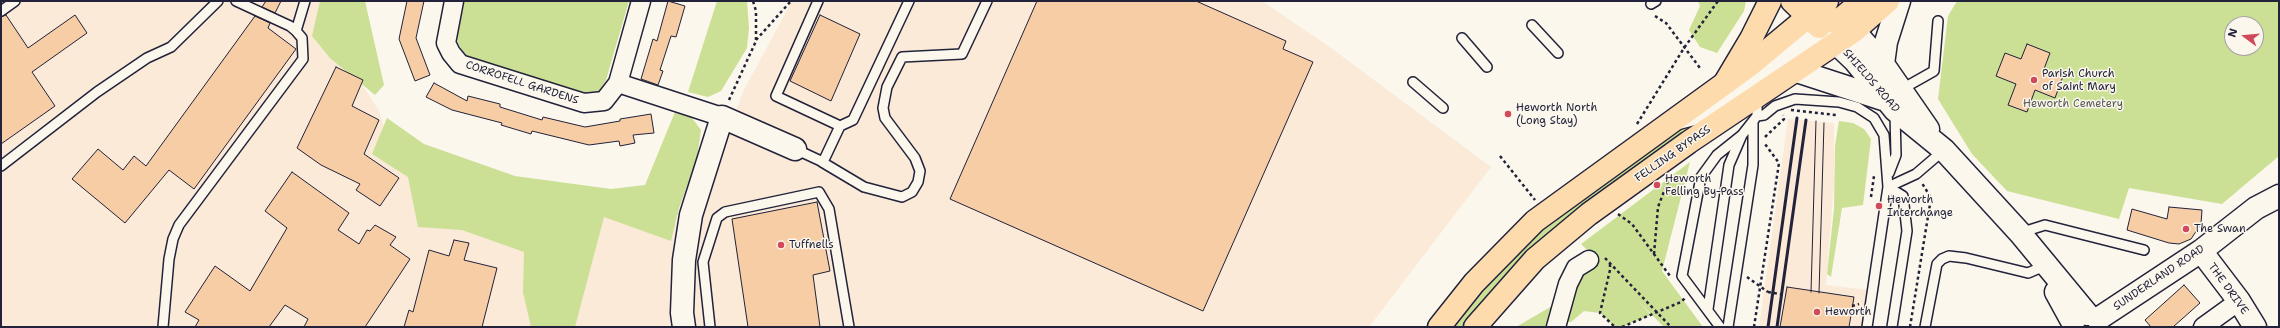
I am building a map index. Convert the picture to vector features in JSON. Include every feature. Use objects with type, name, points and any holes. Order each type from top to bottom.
[{"type":"main road","points":[[1726,81],[1751,39],[1770,1]]},
{"type":"main road","name":"SHIELDS ROAD","points":[[1792,1],[1940,145],[2025,239],[2086,322]]},
{"type":"main road","points":[[1439,327],[1474,283],[1535,221],[1750,65],[1827,1]]},
{"type":"main road","name":"SHIELDS ROAD","points":[[1827,1],[1883,64],[1895,100]]},
{"type":"main road","points":[[1808,17],[1827,22],[1848,24],[1862,1]]},
{"type":"main road","name":"FELLING BYPASS","points":[[1475,327],[1520,276],[1556,240],[1676,151],[1755,112],[1831,38],[1848,24],[1868,20],[1888,1]]},
{"type":"main road","points":[[1883,64],[1886,42],[1899,1]]},
{"type":"main road","points":[[1678,118],[1708,110],[1786,56],[1831,38]]},
{"type":"main road","points":[[1797,71],[1895,100]]},
{"type":"main road","points":[[684,327],[682,313],[684,260],[691,215],[722,117],[795,149]]},
{"type":"main road","name":"SUNDERLAND ROAD","points":[[2086,322],[2201,251],[2256,208],[2279,196]]},
{"type":"main road","name":"SHIELDS ROAD","points":[[2025,239],[2042,267],[2086,322]]},
{"type":"main road","name":"THE DRIVE","points":[[2201,251],[2239,301],[2255,327]]},
{"type":"street","name":"CORROFELL GARDENS","points":[[454,1],[446,43],[451,53],[460,64],[584,103],[604,101],[618,83],[641,1]]},
{"type":"street","points":[[618,83],[722,117]]},
{"type":"street","points":[[1556,327],[1568,284],[1576,268],[1596,258]]},
{"type":"street","points":[[2203,327],[2239,301]]},
{"type":"lane","points":[[1,11],[14,1]]},
{"type":"lane","points":[[1,166],[97,92],[147,58],[171,47],[218,1]]},
{"type":"lane","points":[[163,327],[170,258],[173,239],[179,225],[303,59],[302,38],[296,31],[290,26],[236,1]]},
{"type":"lane","points":[[296,31],[305,1]]},
{"type":"lane","points":[[818,1],[776,96],[840,126]]},
{"type":"lane","points":[[822,162],[840,126],[853,120],[910,1]]},
{"type":"lane","points":[[795,149],[822,162],[864,187],[902,197],[912,192],[918,182],[920,171],[915,158],[885,118],[883,108],[887,87],[902,57],[962,54],[986,1]]},
{"type":"lane","points":[[1888,175],[1896,155],[1895,100],[1934,71],[1938,22]]},
{"type":"lane","points":[[1532,26],[1558,53]]},
{"type":"lane","points":[[1462,38],[1487,67]]},
{"type":"lane","points":[[1413,82],[1443,108]]},
{"type":"lane","points":[[1755,112],[1764,115],[1775,106],[1795,99],[1838,102],[1857,107],[1874,118],[1884,135],[1888,187],[1867,327]]},
{"type":"lane","points":[[1708,310],[1729,165],[1742,135],[1755,112]]},
{"type":"lane","points":[[1728,327],[1753,165],[1755,112]]},
{"type":"lane","points":[[1720,327],[1682,276],[1701,177],[1717,155],[1742,135]]},
{"type":"lane","points":[[1888,187],[1916,174],[1940,145]]},
{"type":"lane","points":[[1888,187],[1903,196],[1907,231],[1892,327]]},
{"type":"lane","points":[[710,327],[703,262],[718,218],[725,212],[819,192],[829,209],[849,327]]},
{"type":"lane","points":[[2025,239],[2045,225],[2144,250]]},
{"type":"lane","points":[[1925,327],[1937,264],[1942,259],[1949,256],[1966,258],[2028,274],[2042,267]]},
{"type":"path","points":[[753,1],[756,11],[756,41]]},
{"type":"path","points":[[722,117],[736,82],[756,41],[791,1]]},
{"type":"path","points":[[1635,126],[1684,48],[1718,1]]},
{"type":"path","points":[[1655,16],[1666,23],[1700,68]]},
{"type":"path","points":[[1791,110],[1842,116]]},
{"type":"path","points":[[1754,327],[1779,163],[1762,140],[1784,119]]},
{"type":"path","points":[[1500,156],[1538,203]]},
{"type":"path","points":[[1654,254],[1658,207],[1670,175]]},
{"type":"path","points":[[1596,258],[1610,263],[1671,327]]},
{"type":"path","points":[[1610,263],[1610,270],[1600,313],[1615,327]]},
{"type":"path","points":[[1761,286],[1768,292],[1786,295]]},
{"type":"shaded area","points":[[1,1],[327,1],[323,23],[379,111],[391,149],[700,229],[706,191],[744,90],[792,1],[1262,1],[1331,48],[1491,167],[1369,327],[1,327]]},
{"type":"shaded area","points":[[1788,119],[1834,123],[1834,182],[1826,285],[1878,291],[1872,327],[1759,327]]},
{"type":"green space","points":[[320,1],[365,1],[384,85],[375,95],[330,58],[312,36]]},
{"type":"green space","points":[[461,1],[629,1],[606,80],[599,91],[590,94],[479,62],[466,56],[458,43],[455,26]]},
{"type":"green space","points":[[717,1],[747,1],[749,28],[747,48],[721,91],[708,97],[688,92]]},
{"type":"green space","points":[[1698,1],[1746,1],[1744,11],[1717,53],[1700,47],[1689,30],[1700,6]]},
{"type":"green space","name":"Heworth Cemetery","points":[[1957,1],[2279,1],[2279,156],[2222,204],[2129,188],[2119,219],[2007,191],[1972,154],[1938,99],[1948,16]]},
{"type":"green space","points":[[677,107],[692,118],[701,130],[697,158],[679,208],[671,241],[604,217],[575,327],[531,327],[523,292],[524,252],[462,230],[418,227],[408,177],[372,154],[387,118],[424,144],[515,176],[611,189],[645,185]]},
{"type":"green space","points":[[1702,109],[1707,114],[1533,247],[1465,327],[1453,327],[1476,295],[1530,236]]},
{"type":"green space","points":[[1839,121],[1853,123],[1864,129],[1871,139],[1863,205],[1842,208],[1831,277],[1827,274],[1834,209],[1835,146]]},
{"type":"green space","points":[[1690,162],[1662,271],[1703,327],[1664,327],[1636,299],[1651,315],[1622,327],[1615,327],[1600,313],[1584,311],[1571,322],[1564,321],[1578,279],[1599,262],[1581,244]]},
{"type":"green space","points":[[1552,306],[1546,327],[1516,327]]},
{"type":"building","points":[[266,1],[281,1],[275,13],[262,7]]},
{"type":"building","points":[[407,1],[424,1],[416,38],[430,75],[415,81],[399,39]]},
{"type":"building","points":[[668,1],[685,6],[676,37],[671,36],[660,70],[663,71],[658,85],[641,79],[653,39],[657,41]]},
{"type":"building","points":[[1037,1],[1196,1],[1286,41],[1283,49],[1313,62],[1203,311],[950,199]]},
{"type":"building","points":[[6,15],[28,48],[75,15],[87,33],[32,72],[55,106],[1,144],[1,17]]},
{"type":"building","points":[[820,15],[860,34],[831,101],[790,81]]},
{"type":"building","points":[[255,16],[270,23],[268,28],[296,49],[194,189],[169,170],[125,223],[72,179],[98,149],[123,170],[134,156],[146,166]]},
{"type":"building","name":"Parish Church of Saint Mary","points":[[2027,44],[2050,53],[2044,69],[2063,76],[2055,98],[2035,90],[2027,112],[2008,105],[2016,84],[1996,76],[2005,53],[2021,59]]},
{"type":"building","points":[[336,67],[363,80],[352,106],[379,120],[364,154],[399,178],[380,206],[356,190],[360,184],[321,165],[297,148]]},
{"type":"building","points":[[434,83],[467,101],[468,96],[500,104],[500,107],[542,120],[543,117],[585,127],[651,114],[654,133],[633,135],[635,143],[620,146],[619,141],[589,145],[532,131],[531,134],[501,125],[502,123],[452,110],[426,97]]},
{"type":"building","points":[[292,172],[349,213],[338,230],[359,244],[367,230],[370,231],[375,225],[396,237],[390,245],[410,259],[365,327],[304,327],[308,319],[285,305],[269,327],[195,327],[199,320],[185,312],[215,266],[250,291],[287,228],[265,211]]},
{"type":"building","name":"Tuffnells","points":[[817,202],[830,271],[813,275],[820,327],[748,327],[732,219]]},
{"type":"building","points":[[2169,207],[2202,210],[2201,224],[2191,239],[2179,244],[2169,243],[2127,230],[2132,209],[2167,219]]},
{"type":"building","points":[[454,240],[469,243],[464,260],[497,268],[482,327],[404,327],[409,310],[413,312],[429,250],[449,256]]},
{"type":"building","points":[[2184,285],[2200,303],[2173,327],[2151,327],[2145,320]]},
{"type":"building","name":"Heworth","points":[[1787,287],[1854,297],[1849,327],[1780,327]]},
{"type":"tram line","points":[[1811,292],[1816,121]]},
{"type":"tram line","points":[[1819,293],[1824,123]]},
{"type":"railway","points":[[1768,327],[1797,118]]},
{"type":"railway","points":[[1777,327],[1806,120]]},
{"type":"place","name":"Parish Church of Saint Mary","points":[[2034,80]]},
{"type":"place","name":"Heworth North (Long Stay)","points":[[1508,114]]},
{"type":"place","name":"Heworth Felling By-Pass","points":[[1657,185]]},
{"type":"place","name":"Heworth Interchange","points":[[1879,206]]},
{"type":"place","name":"The Swan","points":[[2186,229]]},
{"type":"place","name":"Tuffnells","points":[[781,245]]},
{"type":"place","name":"Heworth","points":[[1817,312]]}]
